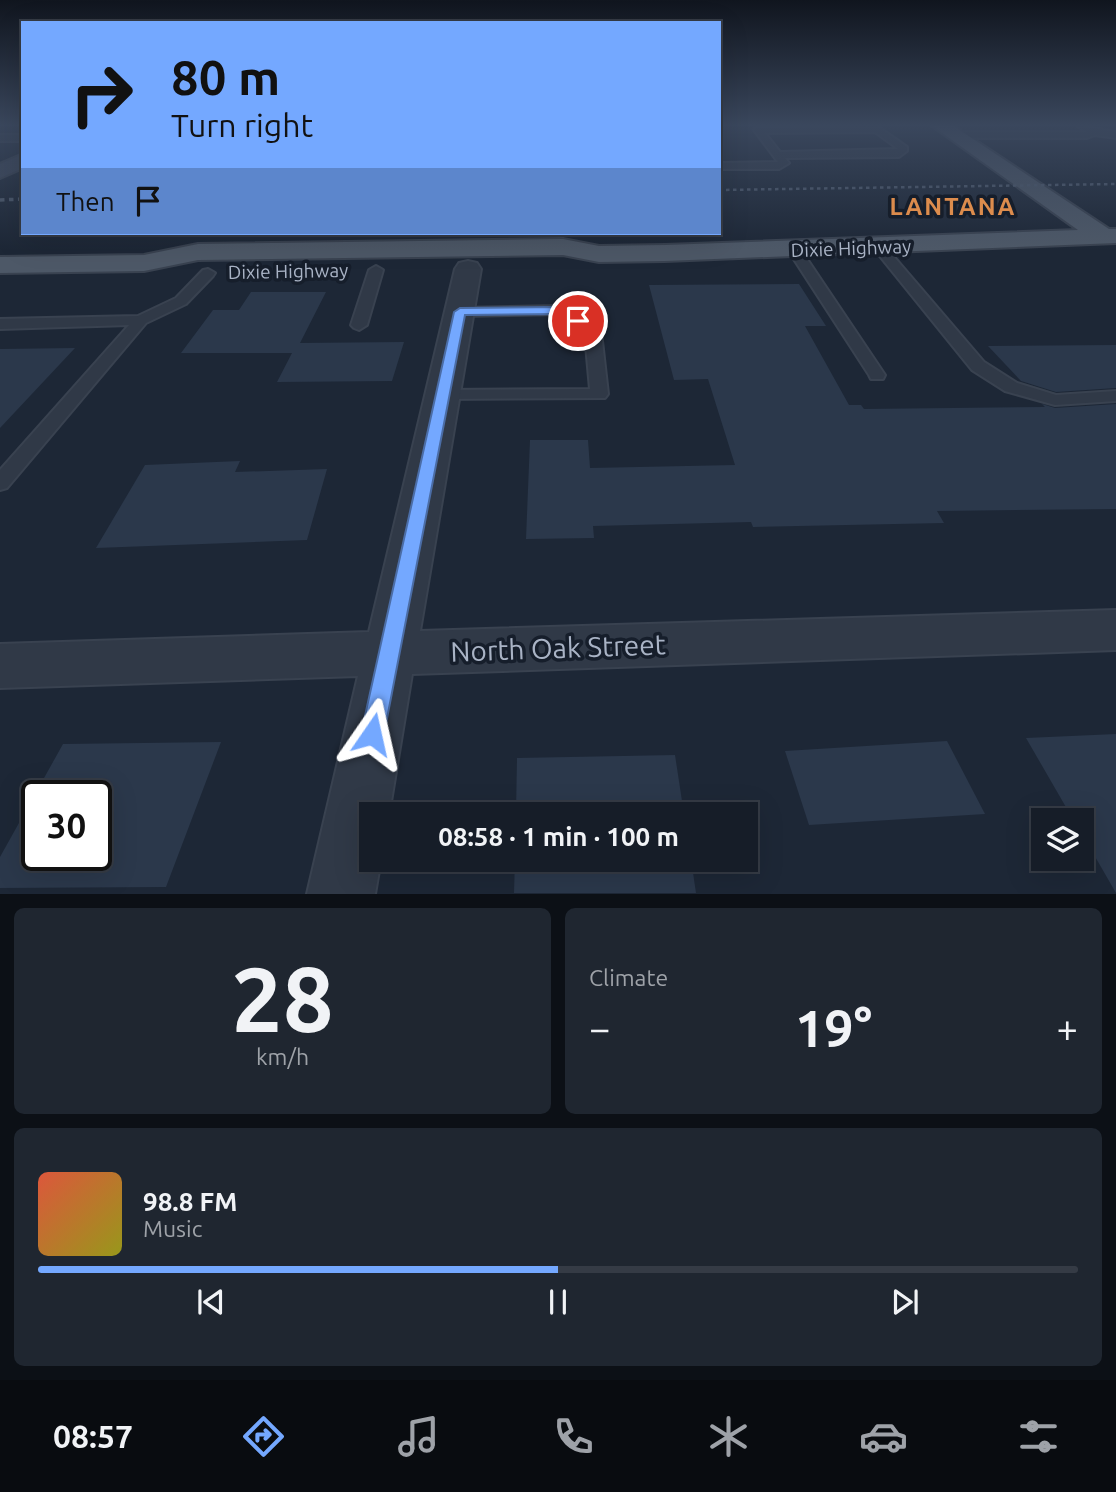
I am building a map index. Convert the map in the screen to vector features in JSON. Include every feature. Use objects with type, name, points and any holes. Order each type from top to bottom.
[{"type":"main road","points":[[1003,167],[1112,239]]},
{"type":"main road","name":"Dixie Highway","points":[[0,265],[144,263],[198,252],[563,247],[599,254],[1112,239]]},
{"type":"main road","name":"Dixie Highway","points":[[144,263],[183,273],[376,270],[464,290],[561,267],[599,254]]},
{"type":"street","points":[[341,894],[464,290]]},
{"type":"street","name":"North Oak Street","points":[[0,666],[1116,629]]},
{"type":"lane","points":[[879,247],[978,366],[1011,387],[1055,400],[1116,396]]},
{"type":"lane","points":[[794,250],[877,375]]},
{"type":"lane","points":[[359,324],[376,270]]},
{"type":"lane","points":[[0,483],[141,320],[181,301],[208,273]]},
{"type":"lane","points":[[443,395],[599,394],[593,332],[564,310],[464,290]]},
{"type":"lane","points":[[0,324],[141,320]]},
{"type":"building","points":[[799,284],[826,326],[805,326],[849,405],[861,405],[864,409],[1045,407],[1042,404],[1055,408],[1116,404],[1116,509],[937,511],[944,523],[753,527],[751,522],[593,526],[594,538],[526,539],[530,440],[588,440],[590,468],[735,465],[708,379],[674,380],[649,285]]},
{"type":"building","points":[[251,292],[326,292],[300,343],[404,342],[392,381],[277,382],[292,353],[181,353],[213,310],[239,310]]},
{"type":"building","points":[[1116,345],[1116,388],[1056,392],[1021,381],[988,346]]},
{"type":"building","points":[[75,348],[0,428],[0,349]]},
{"type":"building","points":[[240,461],[235,472],[327,469],[307,540],[96,548],[145,465]]},
{"type":"building","points":[[1116,734],[1116,893],[1094,855],[1094,808],[1066,808],[1026,738]]},
{"type":"building","points":[[947,741],[985,814],[809,825],[785,751]]},
{"type":"building","points":[[221,742],[166,887],[0,888],[0,857],[21,819],[21,871],[112,871],[112,780],[43,780],[63,744]]},
{"type":"building","points":[[675,755],[682,802],[516,802],[517,758]]},
{"type":"building","points":[[515,872],[693,872],[696,893],[514,893]]},
{"type":"railway","points":[[721,190],[1116,184]]},
{"type":"railway","points":[[0,200],[21,199]]},
{"type":"district","name":"LANTANA","points":[[953,207]]},
{"type":"route","points":[[372,734],[460,312],[564,310],[578,321]]}]
